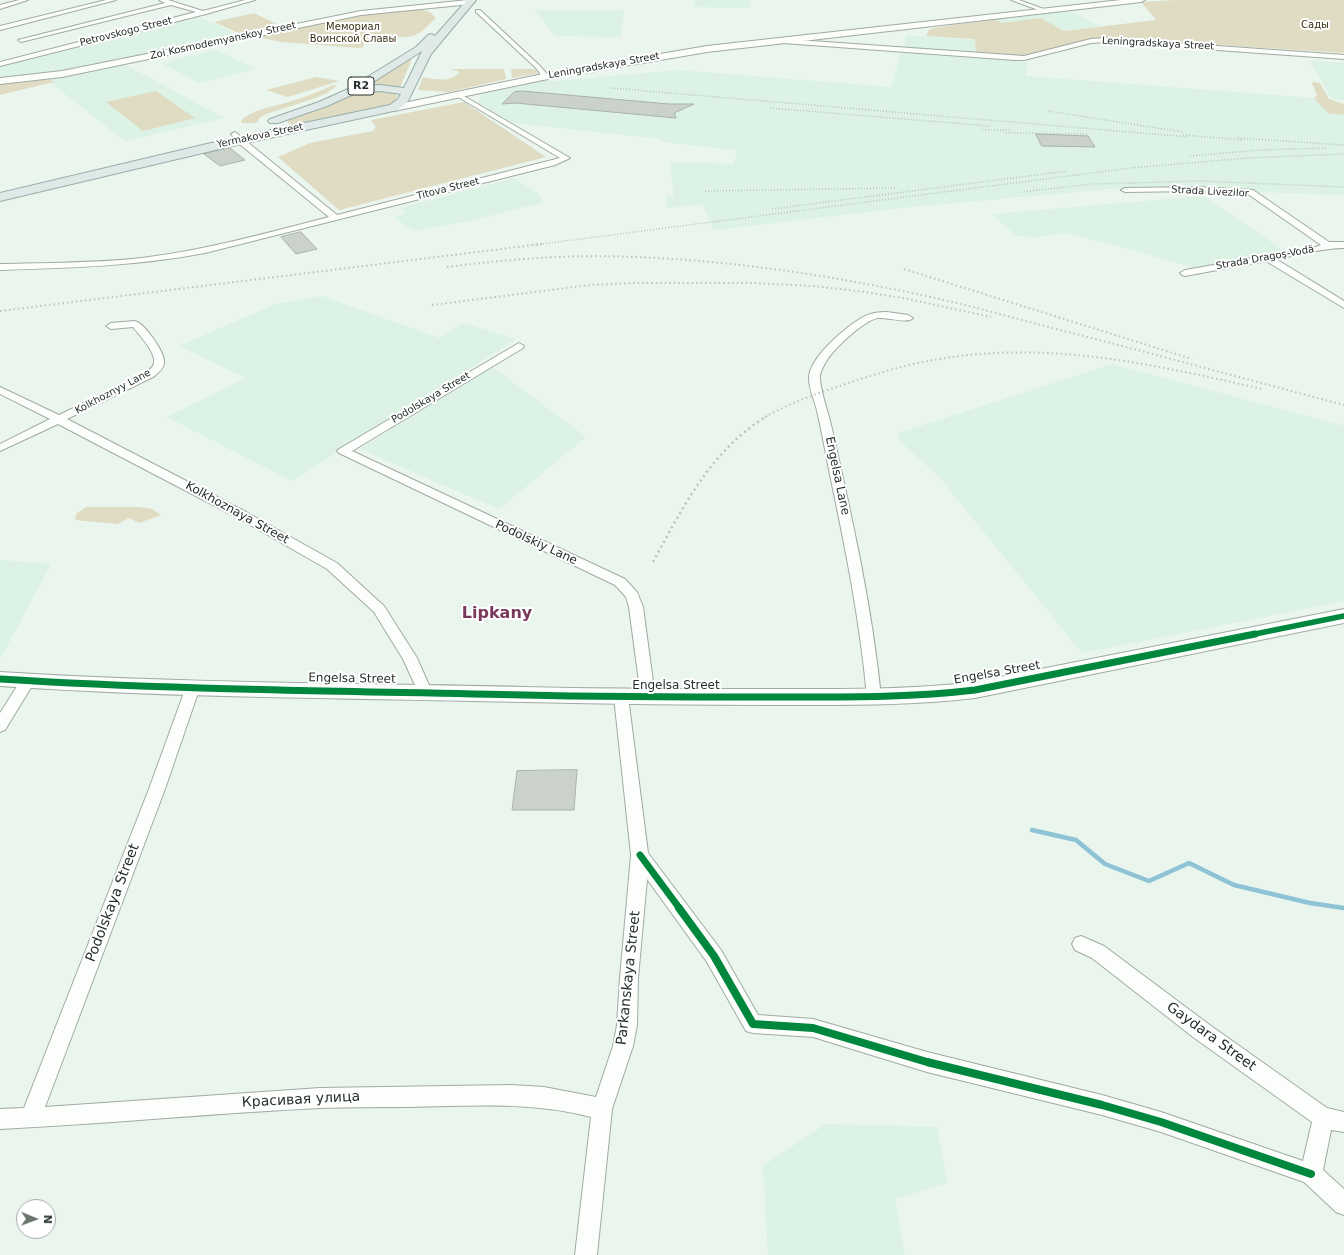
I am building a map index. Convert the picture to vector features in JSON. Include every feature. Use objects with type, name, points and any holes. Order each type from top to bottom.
[{"type":"main road","name":"Yermakova Street","points":[[0,197],[238,137],[352,91],[419,49],[471,2]]},
{"type":"main road","points":[[394,108],[402,101],[426,53],[471,2]]},
{"type":"main road","points":[[352,91],[367,88],[380,88],[407,92]]},
{"type":"main road","name":"Yermakova Street","points":[[0,190],[238,137],[309,126],[394,108]]},
{"type":"main road","points":[[287,117],[282,124],[285,126],[309,126]]},
{"type":"street","points":[[0,7],[25,0]]},
{"type":"street","points":[[0,28],[113,0]]},
{"type":"street","points":[[162,0],[204,13]]},
{"type":"street","name":"Petrovskogo Street","points":[[0,64],[251,0]]},
{"type":"street","points":[[1014,0],[1046,11]]},
{"type":"street","name":"Leningradskaya Street","points":[[394,108],[542,77],[707,50],[1141,0]]},
{"type":"street","name":"Zoi Kosmodemyanskoy Street","points":[[0,81],[62,74],[361,14],[471,2]]},
{"type":"street","points":[[50,51],[18,39],[170,3]]},
{"type":"street","points":[[478,11],[528,56],[544,73],[542,77]]},
{"type":"street","name":"Leningradskaya Street","points":[[783,41],[1015,58],[1024,58],[1090,41],[1105,40],[1344,57]]},
{"type":"street","name":"Leningradskaya Street","points":[[407,92],[410,99],[427,101]]},
{"type":"street","name":"Titova Street","points":[[335,218],[552,163],[566,158],[457,94]]},
{"type":"street","points":[[238,137],[335,218]]},
{"type":"street","name":"Strada Livezilor","points":[[1125,190],[1250,192],[1327,245]]},
{"type":"street","points":[[0,267],[108,263],[160,258],[200,252],[335,218]]},
{"type":"street","name":"Strada Dragoş-Vodă","points":[[1185,273],[1318,248],[1327,245],[1344,245]]},
{"type":"street","points":[[1267,258],[1344,305]]},
{"type":"street","name":"Engelsa Lane","points":[[874,697],[869,644],[853,554],[824,412],[814,378],[815,373],[829,349],[866,319],[879,315],[908,318]]},
{"type":"street","name":"Kolkhoznyy Lane","points":[[0,448],[60,420],[149,375],[156,369],[160,363],[159,356],[142,331],[135,324],[111,326]]},
{"type":"street","name":"Podolskaya Street","points":[[343,451],[519,346]]},
{"type":"street","name":"Kolkhoznaya Street","points":[[0,390],[242,515],[332,566],[379,609],[410,658],[425,692]]},
{"type":"street","name":"Podolskiy Lane","points":[[343,451],[620,582],[632,595],[636,607],[648,697]]},
{"type":"street","name":"Engelsa Street","points":[[0,679],[193,687],[621,697],[874,697],[933,695],[975,690],[1344,616]]},
{"type":"street","points":[[0,726],[28,681]]},
{"type":"street","name":"Podolskaya Street","points":[[30,1118],[157,789],[193,687]]},
{"type":"street","name":"Parkanskaya Street","points":[[586,1255],[602,1109],[623,1046],[627,1025],[629,978],[635,931],[640,855],[621,697]]},
{"type":"street","points":[[640,855],[714,956],[753,1024],[813,1028],[927,1062],[1102,1105],[1162,1122],[1311,1174],[1344,1204]]},
{"type":"street","name":"Gaydara Street","points":[[1081,944],[1098,952],[1200,1030],[1323,1118],[1344,1122]]},
{"type":"street","name":"Красивая улица","points":[[0,1119],[328,1098],[511,1095],[550,1098],[602,1109]]},
{"type":"street","points":[[1311,1174],[1323,1118]]},
{"type":"shaded area","points":[[694,0],[750,0],[751,8],[694,7]]},
{"type":"shaded area","points":[[535,10],[624,10],[621,37],[555,36]]},
{"type":"shaded area","points":[[1068,10],[1100,26],[1064,31],[1041,18],[1002,23],[994,19]]},
{"type":"shaded area","points":[[199,17],[242,36],[76,69],[0,78],[0,66]]},
{"type":"shaded area","points":[[906,35],[975,40],[976,53],[904,49]]},
{"type":"shaded area","points":[[216,50],[256,69],[199,83],[161,63]]},
{"type":"shaded area","points":[[901,53],[1028,62],[1025,76],[1314,98],[1328,113],[1344,115],[1344,195],[1257,192],[1242,188],[1165,187],[1111,189],[910,207],[714,230],[702,204],[668,208],[666,196],[674,197],[670,162],[733,164],[738,150],[724,150],[725,149],[663,142],[662,139],[513,123],[479,103],[481,94],[483,93],[542,81],[557,81],[677,70],[891,87]]},
{"type":"shaded area","points":[[1310,61],[1344,63],[1344,100],[1332,99]]},
{"type":"shaded area","points":[[124,64],[224,118],[125,141],[46,79]]},
{"type":"shaded area","points":[[514,178],[539,194],[543,202],[469,221],[414,231],[394,217],[406,214],[401,208]]},
{"type":"shaded area","points":[[1204,196],[1287,253],[1194,268],[1115,245],[1066,233],[1039,237],[1016,236],[992,214]]},
{"type":"shaded area","points":[[322,296],[439,338],[464,323],[516,339],[292,481],[167,417],[246,378],[179,346],[276,304]]},
{"type":"shaded area","points":[[1112,364],[1344,426],[1344,601],[1082,653],[940,478],[899,440],[899,433]]},
{"type":"shaded area","points":[[491,366],[586,437],[499,509],[360,449]]},
{"type":"shaded area","points":[[0,560],[51,564],[0,659]]},
{"type":"shaded area","points":[[826,1124],[937,1127],[947,1183],[895,1199],[905,1255],[768,1255],[763,1166]]},
{"type":"green space","name":"Сады","points":[[1176,0],[1344,0],[1344,53],[1106,38],[1086,41],[1039,54],[1016,57],[976,53],[975,40],[973,39],[926,36],[929,30],[934,28],[994,19],[1002,23],[1041,18],[1064,31],[1156,20],[1141,2]]},
{"type":"green space","name":"Мемориал Воинской Славы","points":[[418,9],[430,12],[436,18],[420,33],[404,37],[377,37],[363,45],[364,47],[358,48],[282,42],[256,37],[360,14]]},
{"type":"green space","points":[[254,13],[283,27],[243,35],[214,22]]},
{"type":"green space","points":[[413,56],[400,88],[367,86],[409,58]]},
{"type":"green space","points":[[449,69],[504,69],[506,79],[449,92],[418,90],[423,77],[432,79],[447,79],[456,76],[459,73],[458,71]]},
{"type":"green space","points":[[511,69],[535,69],[539,73],[512,78]]},
{"type":"green space","points":[[316,77],[339,81],[288,97],[266,90]]},
{"type":"green space","points":[[50,79],[54,82],[0,95],[0,84]]},
{"type":"green space","points":[[1312,83],[1320,83],[1329,99],[1344,104],[1344,115],[1328,113],[1314,98],[1317,95]]},
{"type":"green space","points":[[333,85],[337,86],[325,94],[266,114],[259,118],[258,122],[242,123],[241,121],[245,117],[265,108],[302,98]]},
{"type":"green space","points":[[156,91],[195,118],[143,131],[106,102]]},
{"type":"green space","points":[[359,91],[394,92],[398,96],[392,104],[388,106],[300,124],[291,125],[288,123],[288,120]]},
{"type":"green space","points":[[464,102],[546,157],[339,210],[278,157],[310,143],[373,131],[376,127],[371,120]]},
{"type":"green space","points":[[86,507],[139,507],[152,509],[161,515],[139,523],[129,518],[117,524],[75,520],[76,514]]},
{"type":"building","points":[[522,91],[669,104],[694,104],[674,113],[676,118],[515,103],[502,104],[514,92]]},
{"type":"building","points":[[1036,134],[1088,136],[1095,147],[1042,146]]},
{"type":"building","points":[[228,148],[245,160],[220,166],[204,154]]},
{"type":"building","points":[[301,232],[317,249],[296,254],[281,237]]},
{"type":"building","points":[[577,770],[574,810],[512,810],[517,771]]},
{"type":"waterway","points":[[1032,830],[1076,840],[1105,864],[1149,881],[1189,863],[1234,885],[1310,903],[1344,908]]},
{"type":"railway","points":[[611,88],[1188,137]]},
{"type":"railway","points":[[770,108],[989,126]]},
{"type":"railway","points":[[1048,111],[1183,132]]},
{"type":"railway","points":[[982,130],[1012,130]]},
{"type":"railway","points":[[1005,133],[1089,134]]},
{"type":"railway","points":[[1183,135],[1243,140]]},
{"type":"railway","points":[[1238,138],[1344,145]]},
{"type":"railway","points":[[1190,156],[1260,150],[1326,148]]},
{"type":"railway","points":[[536,245],[1130,168],[1248,158],[1344,154]]},
{"type":"railway","points":[[772,209],[1067,171]]},
{"type":"railway","points":[[1021,192],[1093,184],[1199,181],[1344,187]]},
{"type":"railway","points":[[705,191],[895,188]]},
{"type":"railway","points":[[536,245],[542,244]]},
{"type":"railway","points":[[0,311],[536,245]]},
{"type":"railway","points":[[447,267],[541,258],[611,256],[713,262],[790,271],[867,284],[959,303],[1344,405]]},
{"type":"railway","points":[[904,269],[1192,359]]},
{"type":"railway","points":[[432,305],[590,285],[633,283],[754,283],[814,286],[865,292],[908,299],[991,317]]},
{"type":"railway","points":[[765,417],[788,405],[812,396],[900,367],[958,356],[1002,353],[1046,353],[1089,356],[1174,370],[1262,389]]},
{"type":"railway","points":[[653,562],[687,501],[714,463],[730,445],[747,430],[767,416]]},
{"type":"cycle path","points":[[0,679],[63,683],[193,687],[621,697],[874,697],[933,695],[975,690],[1344,616]]},
{"type":"cycle path","points":[[640,855],[714,956],[753,1024],[813,1028],[927,1062],[1102,1105],[1161,1122],[1311,1174]]},
{"type":"district","name":"Lipkany","points":[[497,614]]}]
